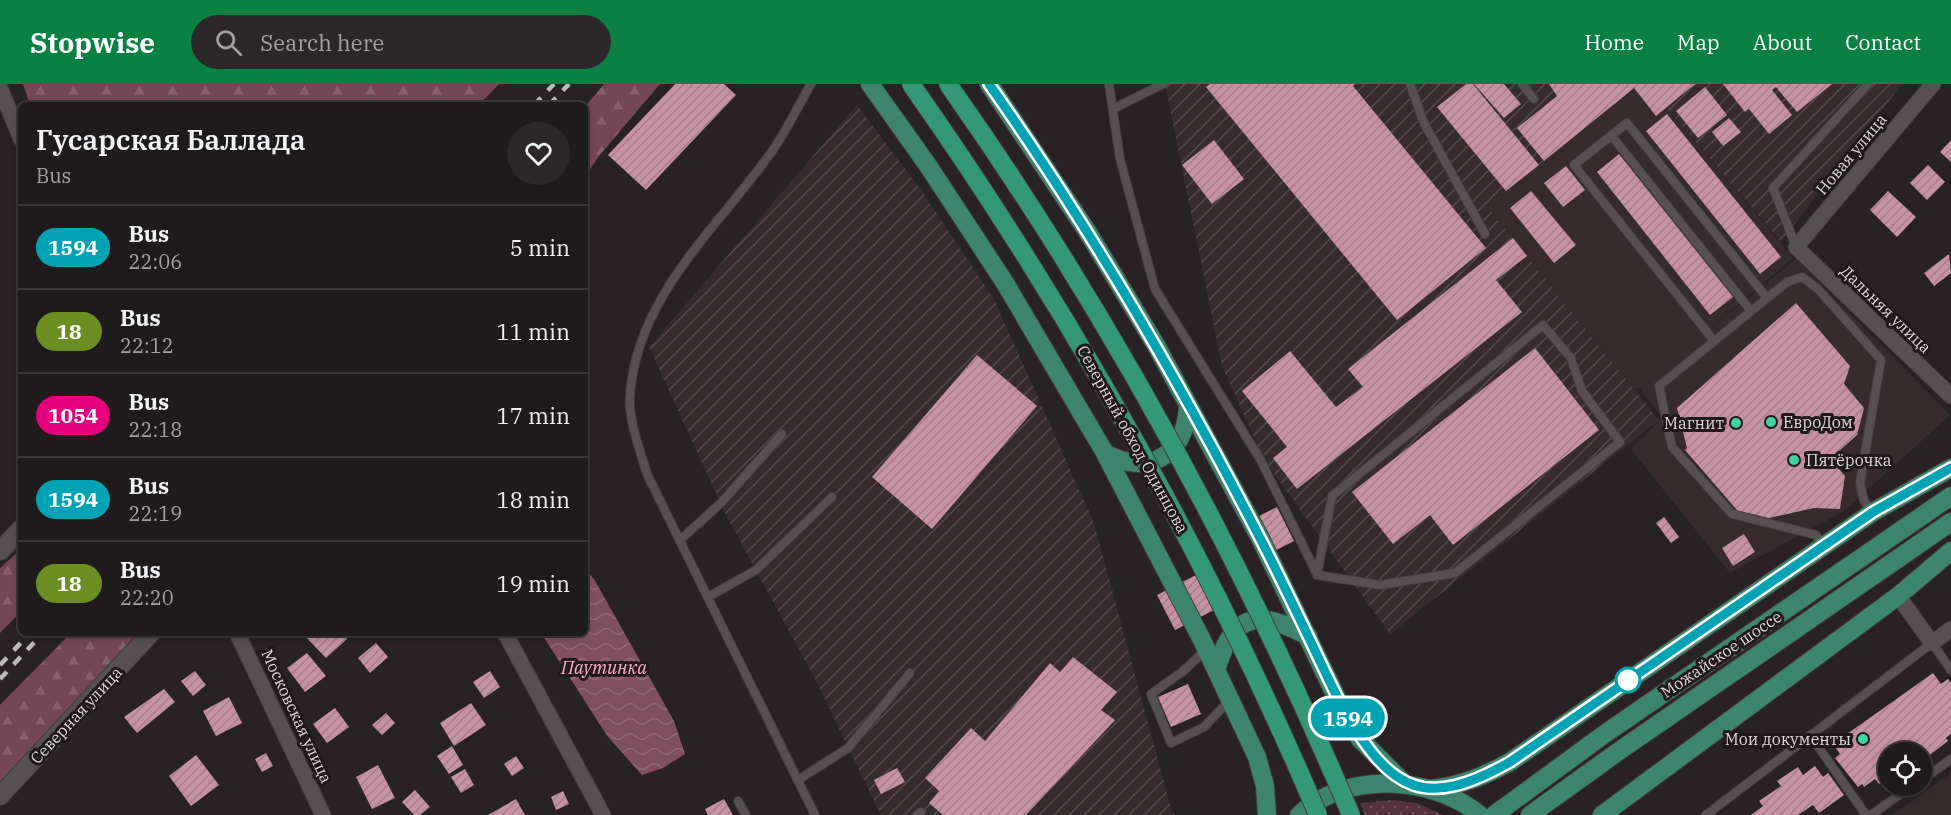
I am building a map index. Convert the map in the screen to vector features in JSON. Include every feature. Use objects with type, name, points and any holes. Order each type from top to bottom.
[{"type":"highway","name":"Северный обход Одинцова","points":[[911,84],[1033,265],[1100,376],[1232,625],[1318,815]]},
{"type":"highway","name":"Северный обход Одинцова","points":[[948,84],[1059,249],[1127,362],[1260,611],[1351,815]]},
{"type":"main road","points":[[870,84],[929,167],[1005,283],[1105,453],[1207,649],[1257,758],[1265,786],[1267,815]]},
{"type":"main road","points":[[989,84],[1114,275],[1157,346],[1260,538],[1358,736],[1405,784]]},
{"type":"main road","points":[[1105,453],[1120,461],[1137,464],[1154,461],[1169,453],[1180,440],[1187,425],[1188,407]]},
{"type":"main road","points":[[1430,789],[1448,787],[1484,776],[1510,762],[1873,512],[1951,468]]},
{"type":"main road","name":"Можайское шоссе","points":[[1484,814],[1951,496]]},
{"type":"main road","name":"Можайское шоссе","points":[[1530,815],[1951,522]]},
{"type":"main road","points":[[1602,815],[1898,596],[1951,551]]},
{"type":"main road","points":[[1216,669],[1232,635],[1244,624],[1257,619],[1279,621],[1308,636]]},
{"type":"main road","points":[[1299,815],[1325,796],[1348,789],[1405,784],[1430,789],[1484,814]]},
{"type":"street","name":"Новая улица","points":[[1796,247],[1933,84]]},
{"type":"street","points":[[0,88],[18,132]]},
{"type":"street","name":"Дальняя улица","points":[[1796,247],[1951,396]]},
{"type":"street","points":[[0,551],[18,533]]},
{"type":"street","points":[[1898,596],[1932,643],[1951,629]]},
{"type":"street","name":"Северная улица","points":[[0,796],[148,636]]},
{"type":"street","name":"Московская улица","points":[[238,636],[323,815]]},
{"type":"street","points":[[507,636],[603,815]]},
{"type":"lane","points":[[811,84],[775,146],[667,287],[638,346],[629,397],[634,427],[648,474],[815,815]]},
{"type":"lane","points":[[1109,84],[1119,159],[1155,289],[1260,459],[1317,575]]},
{"type":"lane","points":[[1113,109],[1163,84]]},
{"type":"lane","points":[[1410,84],[1423,121],[1485,234]]},
{"type":"lane","points":[[1522,84],[1534,99]]},
{"type":"lane","points":[[1796,247],[1773,188],[1868,84]]},
{"type":"lane","points":[[1714,341],[1574,165],[1627,123],[1767,298]]},
{"type":"lane","points":[[1611,135],[1751,311]]},
{"type":"lane","points":[[1823,546],[1816,535],[1732,514],[1672,447],[1659,386],[1787,282],[1802,277],[1818,289],[1881,360],[1860,483],[1864,501],[1873,512]]},
{"type":"lane","points":[[1543,325],[1570,358],[1582,391],[1620,442],[1455,573],[1380,585],[1317,575],[1332,496],[1543,325]]},
{"type":"lane","points":[[680,540],[721,503],[782,434]]},
{"type":"lane","points":[[708,597],[756,570],[832,497]]},
{"type":"lane","points":[[1706,815],[1932,643],[1951,670]]},
{"type":"lane","points":[[1207,649],[1182,672],[1151,694],[1172,743],[1204,727],[1230,700]]},
{"type":"lane","points":[[798,780],[848,748],[910,673]]},
{"type":"lane","points":[[1810,735],[1866,815]]},
{"type":"lane","points":[[1932,773],[1951,759]]},
{"type":"lane","points":[[1871,815],[1898,796]]},
{"type":"lane","points":[[738,801],[746,815]]},
{"type":"shaded area","points":[[1165,84],[1640,84],[1487,207],[1659,420],[1390,634],[1264,460],[1222,366]]},
{"type":"shaded area","points":[[1640,84],[1646,84],[1793,258],[1703,334],[1796,259],[1950,415],[1844,511],[1730,573],[1631,449],[1662,418],[1639,387],[1635,390],[1487,207]]},
{"type":"shaded area","points":[[1646,84],[1902,84],[1781,242]]},
{"type":"shaded area","points":[[857,105],[921,190],[994,299],[1094,523],[1171,808],[1175,815],[881,815],[814,677],[727,517],[649,347]]},
{"type":"shaded area","points":[[1951,773],[1951,815],[1892,815],[1919,796],[1932,796],[1932,787]]},
{"type":"shaded area","points":[[1392,800],[1417,803],[1443,815],[1365,815],[1360,803]]},
{"type":"green space","points":[[23,84],[499,84],[482,102],[29,102]]},
{"type":"green space","points":[[604,84],[660,84],[599,156],[588,172],[588,103]]},
{"type":"green space","points":[[18,552],[18,615],[0,633],[0,568]]},
{"type":"green space","points":[[68,636],[141,636],[0,789],[0,705]]},
{"type":"water","name":"Паутинка","points":[[588,572],[594,579],[674,721],[685,754],[663,768],[642,775],[608,737],[543,636],[588,636]]},
{"type":"building","points":[[675,84],[724,84],[736,95],[646,190],[608,155]]},
{"type":"building","points":[[1210,84],[1355,84],[1353,86],[1486,248],[1397,320],[1206,87]]},
{"type":"building","points":[[1466,84],[1473,84],[1539,165],[1506,191],[1437,107]]},
{"type":"building","points":[[1474,84],[1504,84],[1521,104],[1504,118]]},
{"type":"building","points":[[1549,84],[1695,84],[1656,116],[1634,88],[1544,161],[1517,128],[1557,96]]},
{"type":"building","points":[[1723,84],[1832,84],[1797,112],[1776,87],[1772,90],[1792,115],[1769,134],[1749,109],[1745,112]]},
{"type":"building","points":[[1705,87],[1727,115],[1698,138],[1676,111]]},
{"type":"building","points":[[1667,114],[1781,257],[1760,274],[1646,131]]},
{"type":"building","points":[[1729,118],[1741,132],[1723,146],[1712,132]]},
{"type":"building","points":[[1214,140],[1244,179],[1212,204],[1182,165]]},
{"type":"building","points":[[1951,140],[1951,162],[1940,152]]},
{"type":"building","points":[[1619,154],[1733,297],[1710,315],[1597,172]]},
{"type":"building","points":[[1928,165],[1945,182],[1927,200],[1910,183]]},
{"type":"building","points":[[1566,166],[1585,190],[1563,207],[1544,183]]},
{"type":"building","points":[[1531,191],[1576,245],[1554,263],[1510,208]]},
{"type":"building","points":[[1888,191],[1916,217],[1897,237],[1870,210]]},
{"type":"building","points":[[1513,238],[1527,256],[1496,280],[1522,312],[1297,489],[1273,458],[1287,447],[1242,391],[1290,351],[1336,407],[1363,387],[1348,369]]},
{"type":"building","points":[[1949,254],[1951,273],[1934,286],[1924,273]]},
{"type":"building","name":"ЕвроДом","points":[[1796,303],[1850,366],[1844,384],[1864,408],[1857,435],[1830,459],[1845,476],[1840,509],[1814,508],[1769,518],[1743,517],[1685,450],[1687,448],[1677,408]]},
{"type":"building","points":[[1535,348],[1599,430],[1453,545],[1430,515],[1393,544],[1352,492]]},
{"type":"building","points":[[977,355],[1037,406],[932,529],[872,477]]},
{"type":"building","points":[[1277,507],[1294,541],[1261,558],[1243,524]]},
{"type":"building","points":[[1664,517],[1679,537],[1671,543],[1656,523]]},
{"type":"building","points":[[1744,534],[1755,552],[1733,566],[1722,548]]},
{"type":"building","points":[[1198,574],[1216,609],[1175,630],[1157,595]]},
{"type":"building","points":[[305,636],[344,636],[347,639],[326,658]]},
{"type":"building","points":[[376,643],[388,657],[370,673],[358,658]]},
{"type":"building","points":[[307,653],[326,676],[305,692],[287,668]]},
{"type":"building","points":[[1073,657],[1117,692],[1101,710],[1115,720],[1026,815],[943,815],[929,803],[939,791],[925,778],[971,728],[985,741],[1050,663],[1060,672]]},
{"type":"building","points":[[195,671],[206,685],[193,696],[181,681]]},
{"type":"building","points":[[490,671],[500,687],[484,698],[473,682]]},
{"type":"building","points":[[1933,673],[1941,684],[1948,679],[1951,683],[1951,734],[1946,738],[1948,741],[1932,753],[1932,742],[1878,742],[1878,783],[1875,779],[1864,787],[1862,784],[1858,787],[1835,758],[1840,754],[1833,744]]},
{"type":"building","points":[[1188,684],[1201,714],[1171,727],[1158,697]]},
{"type":"building","points":[[164,689],[175,702],[137,733],[124,717]]},
{"type":"building","points":[[229,697],[242,723],[216,736],[203,711]]},
{"type":"building","points":[[471,703],[486,725],[454,746],[440,723]]},
{"type":"building","points":[[335,708],[349,727],[327,743],[313,724]]},
{"type":"building","points":[[386,713],[395,723],[382,735],[372,725]]},
{"type":"building","points":[[452,746],[463,765],[449,774],[437,756]]},
{"type":"building","points":[[266,753],[273,766],[262,772],[255,759]]},
{"type":"building","points":[[196,755],[219,785],[191,806],[169,776]]},
{"type":"building","points":[[516,756],[524,768],[512,776],[504,764]]},
{"type":"building","points":[[378,765],[395,798],[372,809],[356,777]]},
{"type":"building","points":[[1815,766],[1823,777],[1828,773],[1844,795],[1819,813],[1813,805],[1798,815],[1751,815],[1763,806],[1759,801],[1781,786],[1777,781],[1798,767],[1803,775]]},
{"type":"building","points":[[897,768],[905,782],[881,794],[874,780]]},
{"type":"building","points":[[465,769],[474,785],[461,793],[451,777]]},
{"type":"building","points":[[415,790],[430,807],[420,815],[414,815],[402,802]]},
{"type":"building","points":[[563,791],[569,804],[556,810],[551,797]]},
{"type":"building","points":[[516,799],[525,815],[488,815]]},
{"type":"building","points":[[724,799],[733,815],[708,815],[705,809]]},
{"type":"railway","points":[[537,102],[554,84]]},
{"type":"railway","points":[[552,102],[569,84]]},
{"type":"railway","points":[[0,665],[27,636]]},
{"type":"railway","points":[[0,679],[40,636]]},
{"type":"bus line","name":"1594","points":[[989,84],[1087,231],[1157,346],[1260,538],[1358,736],[1378,759],[1405,784],[1430,789],[1448,787],[1484,776],[1510,762],[1873,512],[1911,488],[1951,468]]},
{"type":"place","name":"ЕвроДом","points":[[1771,422]]},
{"type":"place","name":"Магнит","points":[[1736,423]]},
{"type":"place","name":"Пятёрочка","points":[[1794,460]]},
{"type":"place","name":"Мои документы","points":[[1863,739]]}]
